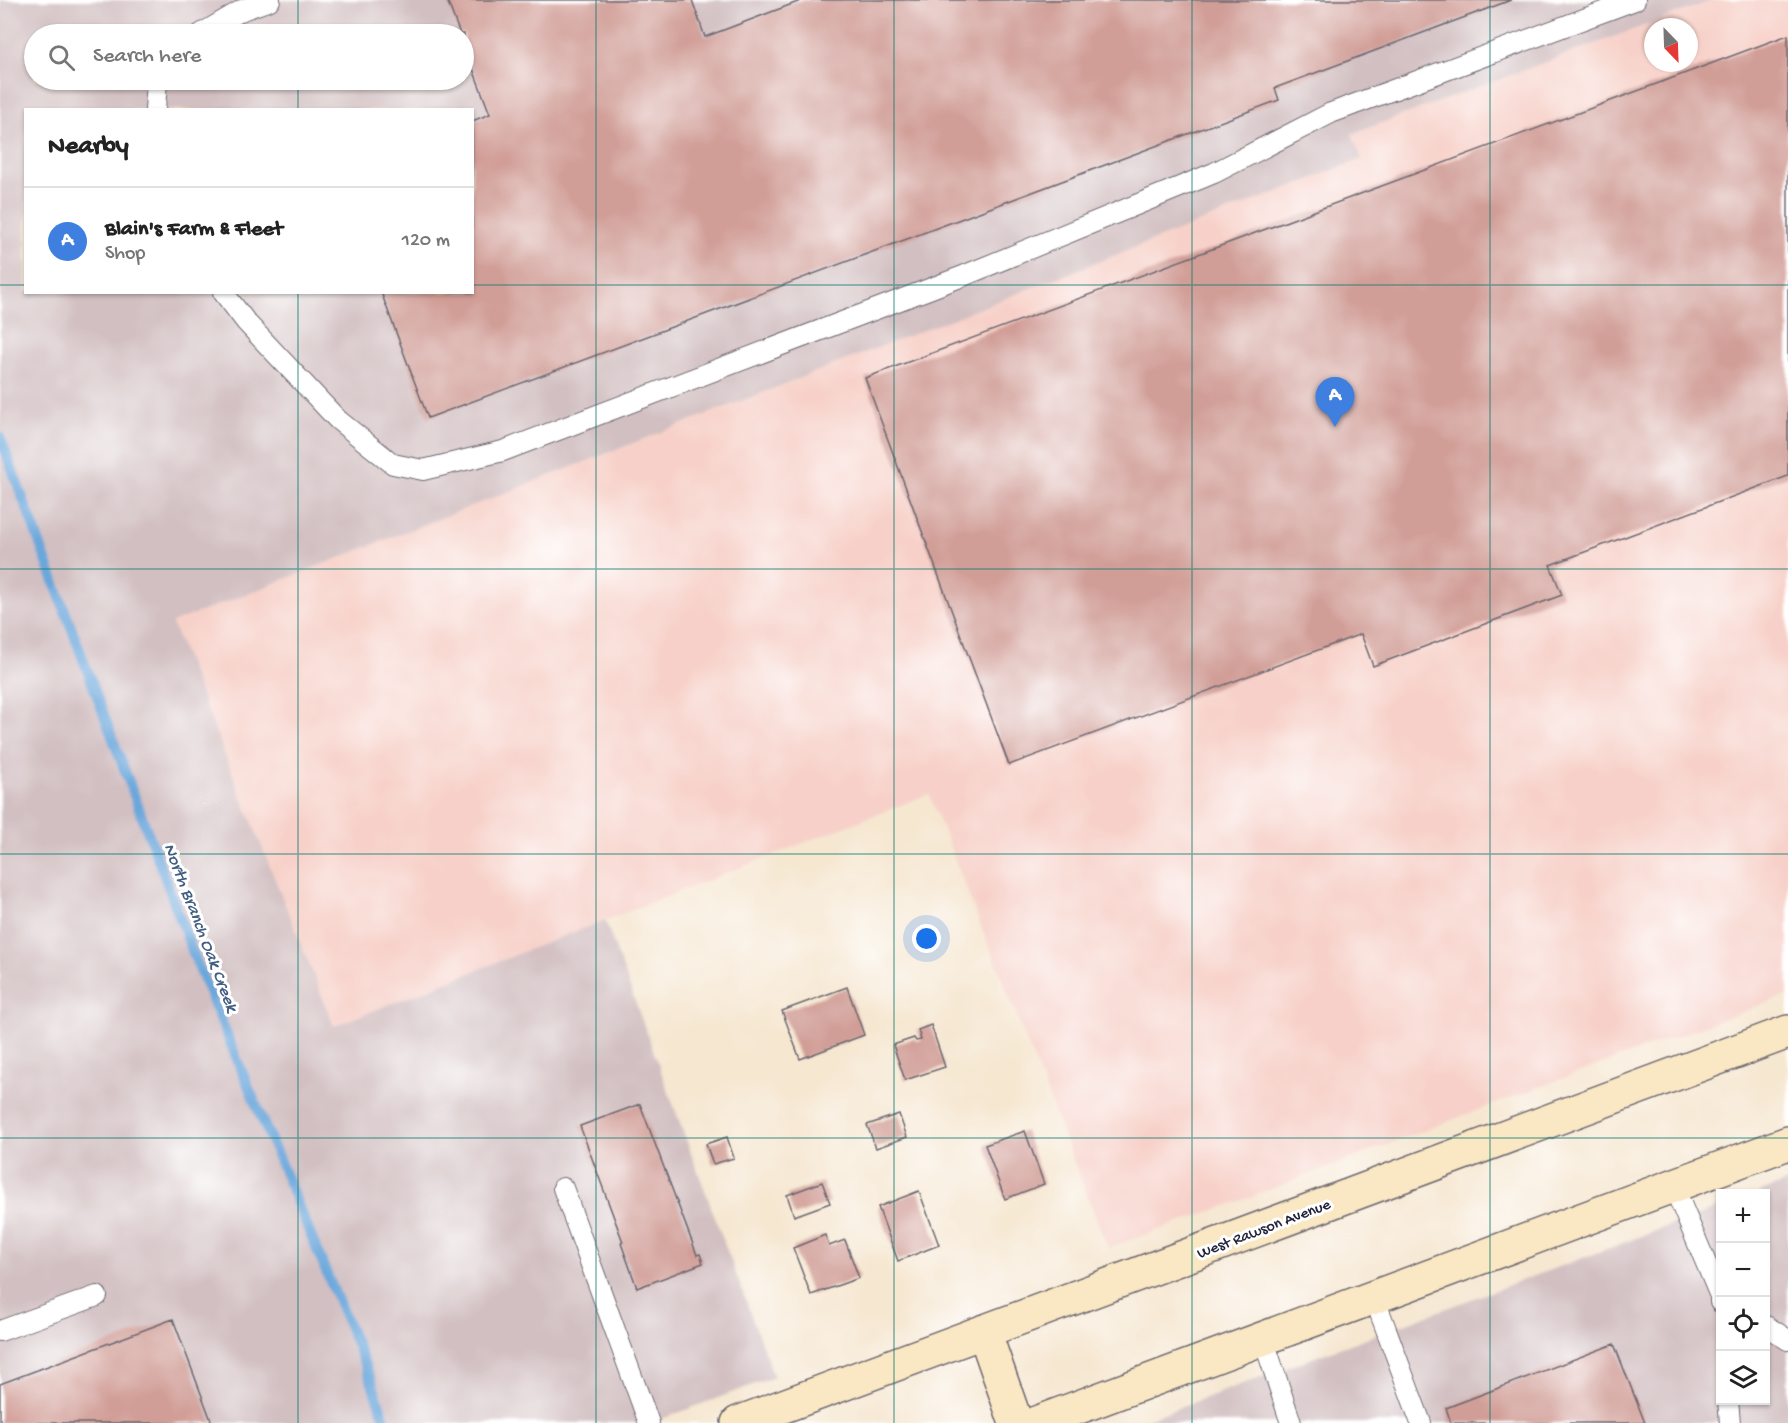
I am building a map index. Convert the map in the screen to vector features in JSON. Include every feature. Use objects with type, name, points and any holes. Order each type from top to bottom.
[{"type":"main road","name":"West Rawson Avenue","points":[[738,1423],[1788,1032]]},
{"type":"main road","points":[[1036,1423],[1788,1143]]},
{"type":"main road","points":[[984,1331],[1016,1423]]},
{"type":"lane","points":[[218,24],[242,10],[270,0]]},
{"type":"lane","points":[[225,294],[246,322],[338,420],[393,464],[423,470],[503,451],[963,276],[1214,173],[1331,113],[1635,0]]},
{"type":"lane","points":[[155,108],[156,90]]},
{"type":"lane","points":[[1673,1185],[1716,1287]]},
{"type":"lane","points":[[563,1188],[649,1423]]},
{"type":"lane","points":[[0,1331],[98,1296]]},
{"type":"lane","points":[[1374,1296],[1421,1423]]},
{"type":"lane","points":[[1770,1329],[1788,1340]]},
{"type":"lane","points":[[1263,1338],[1291,1423]]},
{"type":"lane","points":[[1728,1405],[1730,1423]]},
{"type":"shaded area","points":[[0,0],[1713,0],[1665,18],[1644,18],[1644,26],[1352,134],[1362,159],[172,623],[334,1026],[605,920],[774,1377],[651,1423],[0,1423]]},
{"type":"shaded area","points":[[1713,0],[1788,0],[1788,995],[1251,1197],[1108,1248],[929,794],[334,1026],[172,623],[1361,159],[1352,134],[1644,26],[1644,72],[1698,72],[1698,18],[1665,18]]},
{"type":"shaded area","points":[[1788,1182],[1788,1423],[1137,1423],[1716,1208],[1716,1405],[1770,1405],[1768,1189]]},
{"type":"building","points":[[447,0],[692,0],[705,37],[803,0],[1511,0],[1275,88],[1279,100],[428,418],[382,294],[474,294],[474,120],[490,114],[474,72],[474,24],[456,24]]},
{"type":"building","points":[[1788,35],[1788,476],[1550,565],[1562,595],[1373,666],[1361,634],[1009,765],[865,378],[1688,72],[1698,72],[1698,68]]},
{"type":"building","points":[[847,987],[864,1035],[800,1059],[782,1011]]},
{"type":"building","points":[[931,1025],[945,1067],[905,1080],[893,1045],[914,1038],[916,1041],[921,1040],[918,1030]]},
{"type":"building","points":[[640,1104],[697,1255],[700,1254],[703,1263],[637,1288],[621,1243],[623,1242],[580,1126]]},
{"type":"building","points":[[899,1114],[907,1137],[876,1148],[867,1125]]},
{"type":"building","points":[[1025,1131],[1044,1184],[1005,1199],[985,1145]]},
{"type":"building","points":[[727,1137],[734,1158],[713,1164],[706,1144]]},
{"type":"building","points":[[822,1182],[830,1203],[794,1216],[787,1195]]},
{"type":"building","points":[[919,1191],[939,1245],[898,1261],[878,1207]]},
{"type":"building","points":[[825,1235],[829,1246],[845,1240],[859,1278],[811,1295],[793,1248]]},
{"type":"building","points":[[173,1319],[212,1423],[0,1423],[0,1384]]},
{"type":"building","points":[[1614,1344],[1645,1423],[1451,1423],[1446,1408]]},
{"type":"waterway","name":"North Branch Oak Creek","points":[[0,437],[196,961],[370,1377],[386,1423]]},
{"type":"place","name":"Blain's Farm & Fleet","points":[[1335,427]]}]
